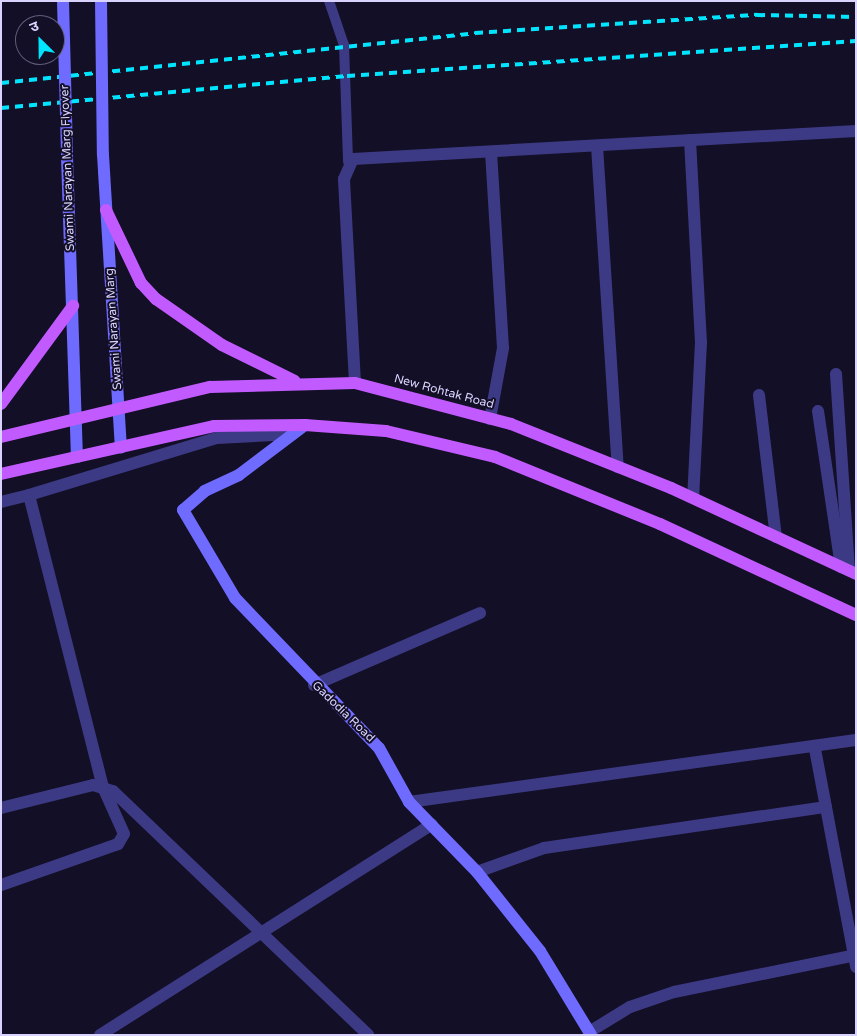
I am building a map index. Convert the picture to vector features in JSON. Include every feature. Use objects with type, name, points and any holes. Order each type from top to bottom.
[{"type":"main road","name":"Swami Narayan Marg Flyover","points":[[63,1],[73,306]]},
{"type":"main road","points":[[101,1],[103,155],[106,210],[141,282],[156,299],[222,345],[296,381]]},
{"type":"main road","name":"Swami Narayan Marg","points":[[106,210],[121,447]]},
{"type":"main road","points":[[1,404],[73,306]]},
{"type":"main road","points":[[73,306],[77,457]]},
{"type":"main road","name":"New Rohtak Road","points":[[1,437],[210,387],[296,381],[355,382],[490,419],[618,466],[693,498],[849,571]]},
{"type":"main road","points":[[292,434],[305,425]]},
{"type":"main road","points":[[1,474],[214,426],[305,425],[386,431],[495,457],[660,524],[856,615]]},
{"type":"main road","name":"Gadodia Road","points":[[292,434],[239,475],[205,491],[183,510],[235,598],[314,685],[380,748],[409,802],[477,872],[553,970],[564,996],[590,1033]]},
{"type":"street","points":[[355,382],[344,179],[348,162],[856,131]]},
{"type":"street","points":[[690,140],[701,342],[693,498]]},
{"type":"street","points":[[597,146],[618,466]]},
{"type":"street","points":[[490,419],[503,348],[491,153]]},
{"type":"street","points":[[836,374],[849,571]]},
{"type":"street","points":[[759,394],[776,537]]},
{"type":"street","points":[[818,411],[849,571]]},
{"type":"street","points":[[1,502],[217,438],[292,434]]},
{"type":"street","points":[[1,886],[122,841],[124,834],[103,787],[29,495]]},
{"type":"street","points":[[314,685],[480,613]]},
{"type":"street","points":[[409,802],[815,749],[856,740]]},
{"type":"street","points":[[590,1033],[630,1007],[674,992],[855,959],[815,749]]},
{"type":"street","points":[[1,808],[81,787],[103,787],[152,826],[368,1035]]},
{"type":"street","points":[[477,872],[544,848],[826,807]]},
{"type":"street","points":[[100,1035],[259,930],[432,824]]},
{"type":"lane","points":[[329,1],[344,46],[348,162]]},
{"type":"railway","points":[[1,83],[475,33],[757,15],[856,17]]},
{"type":"railway","points":[[1,108],[347,76],[856,41]]}]
